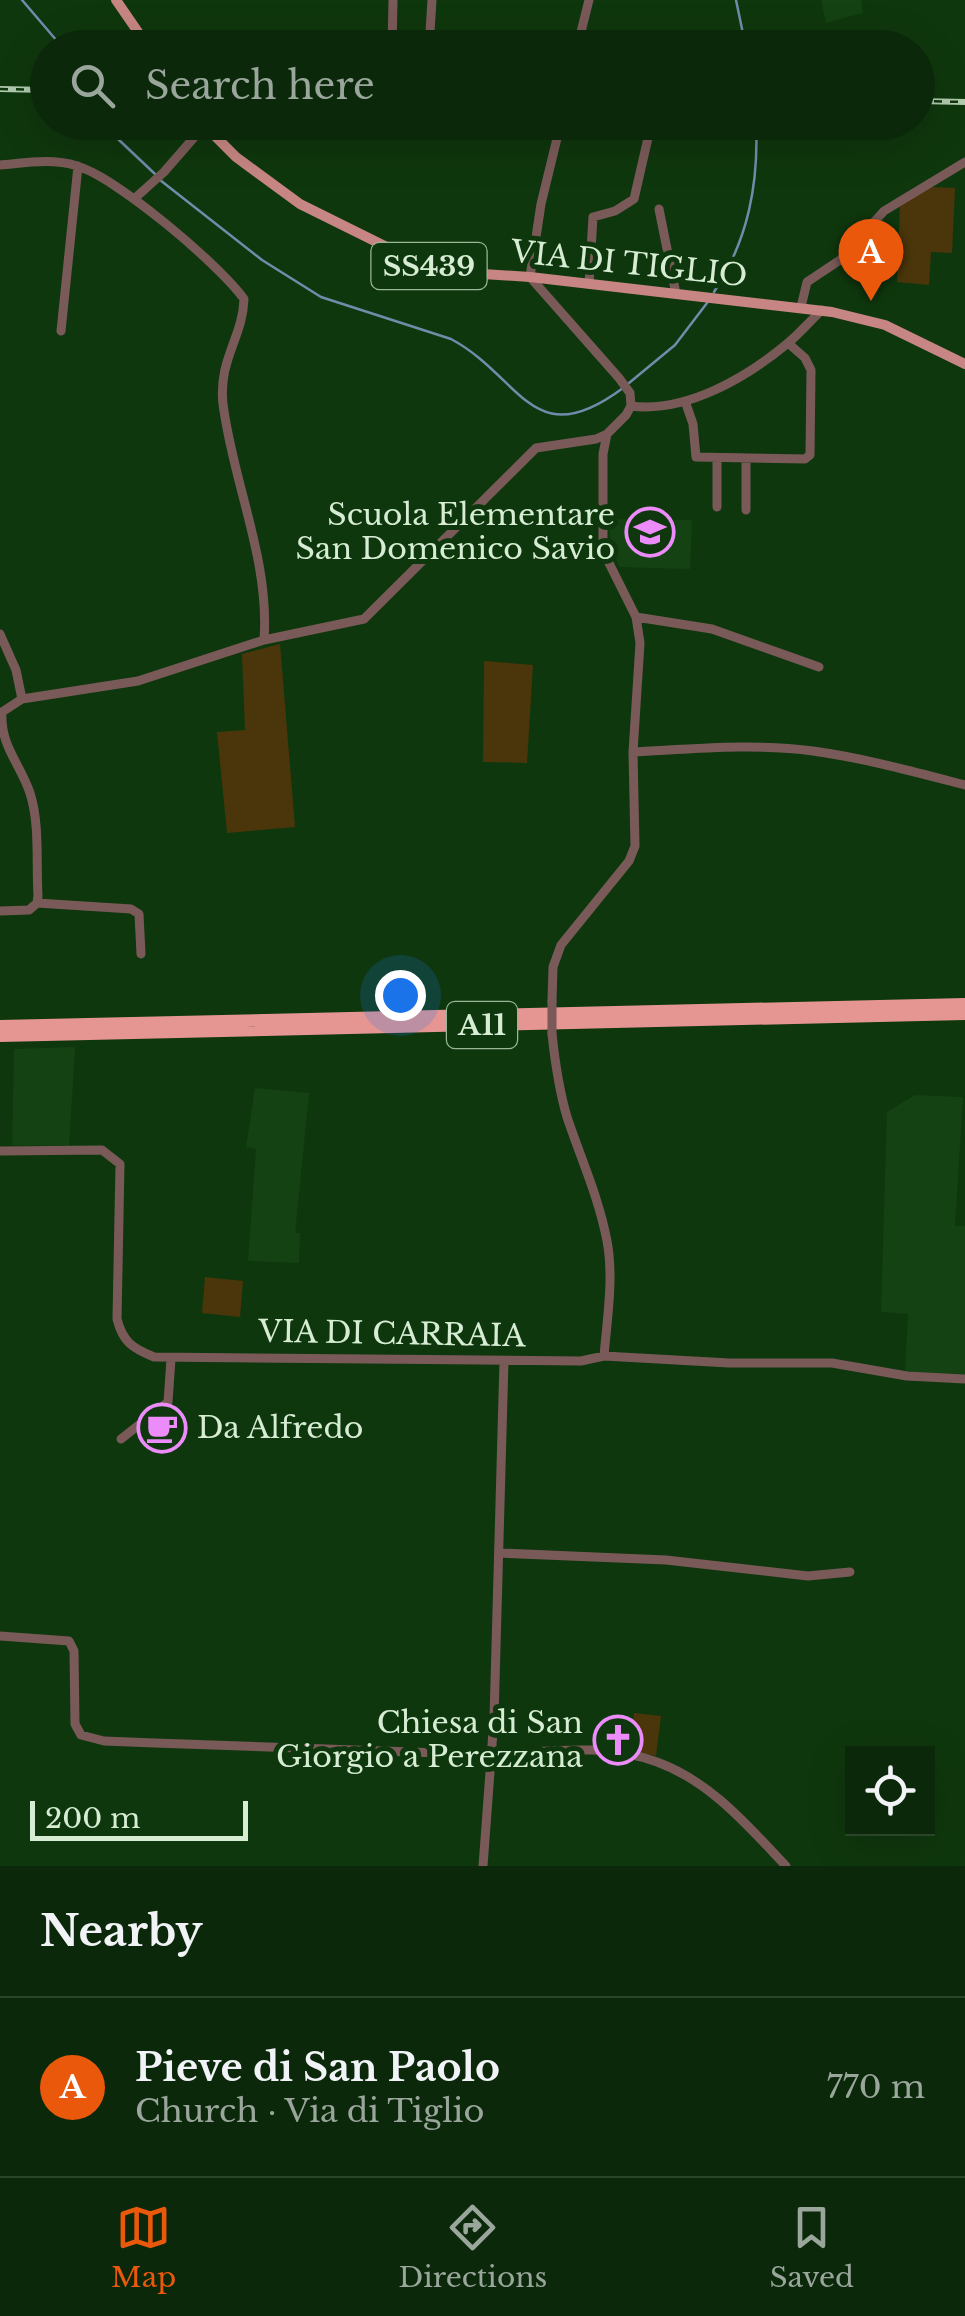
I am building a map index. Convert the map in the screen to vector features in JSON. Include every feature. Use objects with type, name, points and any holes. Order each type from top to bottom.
[{"type":"highway","name":"A11","points":[[0,1026],[965,1004]]},
{"type":"highway","name":"A11","points":[[0,1036],[965,1014]]},
{"type":"main road","points":[[116,0],[137,30]]},
{"type":"main road","name":"VIA DI TIGLIO","points":[[219,140],[300,204],[421,264],[467,273],[822,310],[885,325],[965,364]]},
{"type":"street","points":[[392,30],[393,0]]},
{"type":"street","points":[[430,30],[432,0]]},
{"type":"street","points":[[581,30],[588,0]]},
{"type":"street","points":[[134,199],[155,182],[189,140]]},
{"type":"street","points":[[37,903],[33,808],[25,781],[1,734],[2,712],[22,699],[138,682],[264,640],[364,620],[536,448],[596,439],[626,416],[631,406],[630,393],[530,277],[540,204],[556,140]]},
{"type":"street","points":[[589,284],[594,217],[615,211],[634,198],[648,140]]},
{"type":"street","points":[[0,165],[49,162],[78,166],[162,220],[244,299],[222,374],[224,405],[260,574],[264,640]]},
{"type":"street","points":[[801,307],[806,282],[840,260],[884,212],[965,162]]},
{"type":"street","points":[[61,331],[78,166]]},
{"type":"street","points":[[659,210],[676,294]]},
{"type":"street","points":[[631,406],[659,408],[742,375],[788,343],[822,310]]},
{"type":"street","points":[[685,400],[693,424],[696,457],[805,460],[810,455],[811,370],[805,358],[788,343]]},
{"type":"street","points":[[604,1356],[608,1246],[599,1204],[566,1114],[556,1073],[552,1000],[553,968],[561,945],[629,861],[634,846],[633,752],[640,644],[636,616],[609,563],[603,542],[603,454],[607,434]]},
{"type":"street","points":[[717,458],[717,507]]},
{"type":"street","points":[[746,458],[746,510]]},
{"type":"street","points":[[636,616],[712,629],[819,667]]},
{"type":"street","points":[[0,634],[16,670],[22,699]]},
{"type":"street","points":[[633,752],[726,748],[812,751],[901,768],[965,786]]},
{"type":"street","points":[[0,911],[29,910],[37,903],[130,909],[139,914],[141,954]]},
{"type":"street","name":"VIA DI CARRAIA","points":[[0,1151],[102,1150],[120,1164],[118,1319],[122,1338],[133,1349],[171,1360],[229,1357],[581,1361],[604,1356],[728,1363],[832,1363],[907,1376],[965,1379]]},
{"type":"street","points":[[120,1439],[168,1402],[171,1360]]},
{"type":"street","points":[[482,1866],[491,1754],[504,1361]]},
{"type":"street","points":[[499,1552],[666,1560],[808,1576],[850,1572]]},
{"type":"street","points":[[0,1636],[69,1641],[74,1651],[76,1730],[104,1741],[491,1754],[594,1748],[655,1761],[683,1773],[707,1789],[786,1866]]},
{"type":"shaded area","points":[[821,0],[861,0],[863,13],[826,23]]},
{"type":"shaded area","points":[[930,187],[955,188],[952,253],[931,252],[929,285],[897,282],[900,206]]},
{"type":"shaded area","name":"Scuola Elementare San Domenico Savio","points":[[608,519],[692,520],[690,569],[619,567]]},
{"type":"shaded area","points":[[280,644],[295,827],[227,833],[217,732],[245,730],[242,654]]},
{"type":"shaded area","points":[[484,661],[533,665],[527,763],[483,762]]},
{"type":"shaded area","points":[[75,1047],[69,1146],[12,1145],[14,1049]]},
{"type":"shaded area","points":[[255,1088],[309,1093],[295,1233],[300,1233],[299,1263],[248,1261],[256,1149],[246,1147]]},
{"type":"shaded area","points":[[915,1095],[963,1097],[955,1226],[965,1226],[965,1374],[905,1372],[908,1314],[881,1312],[887,1112]]},
{"type":"shaded area","points":[[205,1277],[243,1281],[240,1317],[202,1313]]},
{"type":"shaded area","points":[[634,1713],[661,1716],[656,1756],[628,1750],[636,1741],[632,1734]]},
{"type":"waterway","points":[[22,0],[48,30]]},
{"type":"waterway","points":[[736,0],[742,30]]},
{"type":"waterway","points":[[119,140],[155,174]]},
{"type":"waterway","points":[[714,292],[735,252],[749,211],[756,140]]},
{"type":"waterway","points":[[160,180],[262,260],[321,297],[451,339],[530,403],[547,412],[568,414],[592,407],[623,388]]},
{"type":"waterway","points":[[629,383],[675,345],[707,303]]},
{"type":"railway","points":[[0,89],[30,90]]},
{"type":"railway","points":[[935,101],[965,102]]},
{"type":"place","name":"Pieve di San Paolo","points":[[871,301]]},
{"type":"place","name":"Scuola Elementare San Domenico Savio","points":[[650,532]]},
{"type":"place","name":"Da Alfredo","points":[[162,1428]]},
{"type":"place","name":"Chiesa di San Giorgio a Perezzana","points":[[618,1740]]}]
